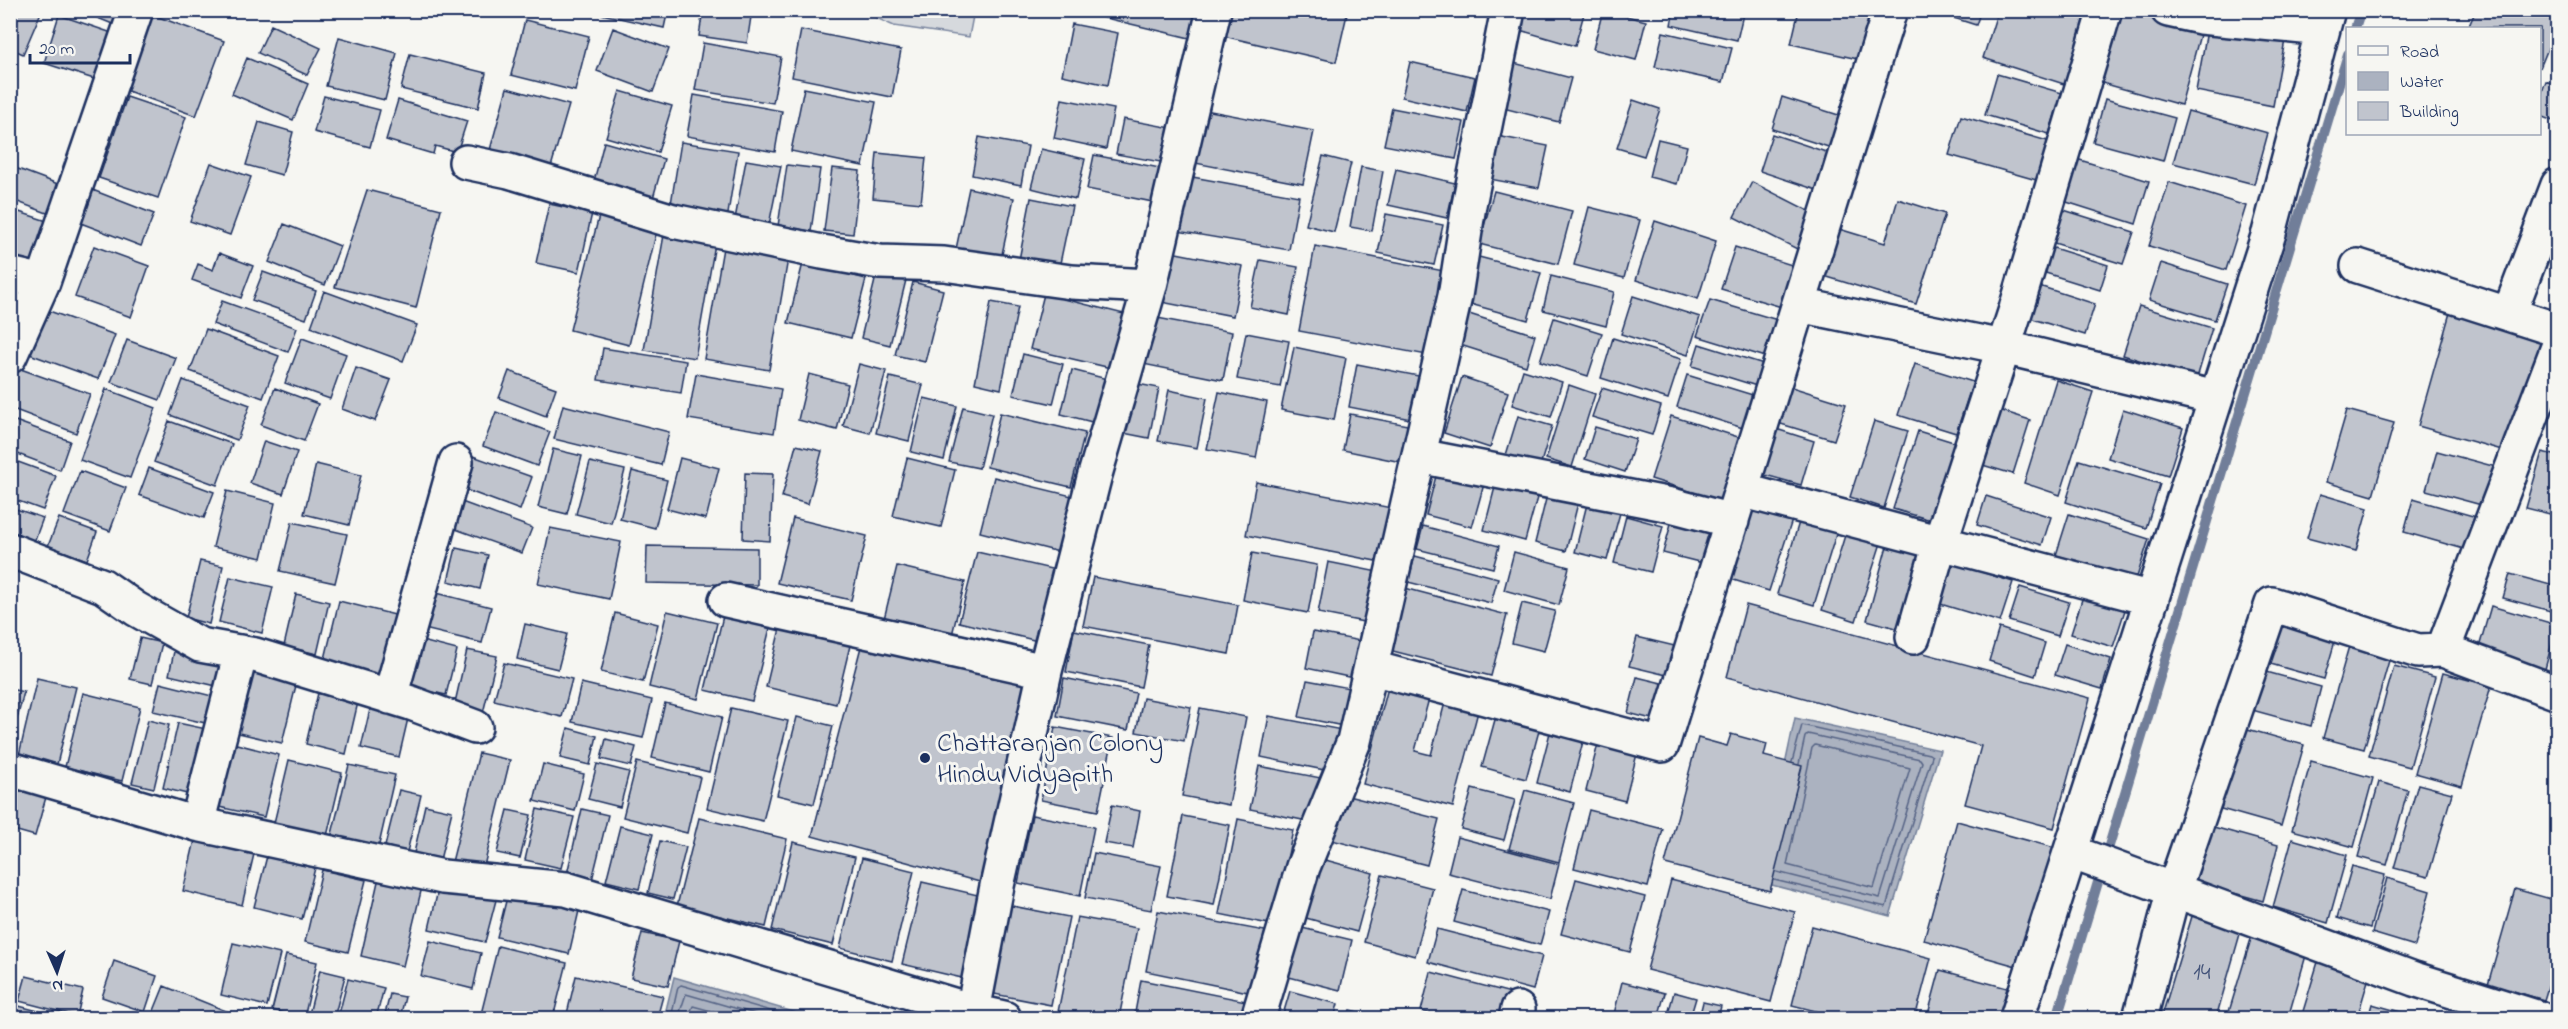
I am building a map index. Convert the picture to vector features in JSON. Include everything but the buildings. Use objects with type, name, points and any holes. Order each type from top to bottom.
[{"type":"street","points":[[10,356],[44,282],[136,10]]},
{"type":"street","points":[[972,1015],[997,886],[1045,671],[1094,478],[1150,286],[1214,10]]},
{"type":"street","points":[[1258,1018],[1303,867],[1354,741],[1455,296],[1469,205],[1508,10]]},
{"type":"street","points":[[1372,668],[1662,745],[1890,10]]},
{"type":"street","points":[[1913,637],[2105,10]]},
{"type":"street","points":[[2018,1018],[2080,855],[2152,599],[2269,233],[2326,20],[2200,17],[2168,10]]},
{"type":"street","points":[[466,162],[509,171],[673,221],[822,252],[880,262],[944,264],[1071,282],[1150,286]]},
{"type":"street","points":[[2509,314],[2558,185]]},
{"type":"street","points":[[2358,266],[2558,330]]},
{"type":"street","points":[[10,274],[44,282]]},
{"type":"street","points":[[1799,306],[2003,347],[2216,398]]},
{"type":"street","points":[[2443,650],[2558,347]]},
{"type":"street","points":[[1419,456],[1671,505],[1732,521]]},
{"type":"street","points":[[390,697],[456,462]]},
{"type":"street","points":[[1741,490],[2152,599]]},
{"type":"street","points":[[10,550],[103,586],[136,609],[200,645],[242,652],[390,697],[475,727]]},
{"type":"street","points":[[726,600],[1045,671]]},
{"type":"street","points":[[2139,1018],[2174,889],[2272,603],[2418,651],[2443,650],[2558,693]]},
{"type":"street","points":[[197,824],[242,652]]},
{"type":"street","points":[[10,769],[197,824],[443,877],[566,889],[972,1015],[1004,1018]]},
{"type":"street","points":[[2080,855],[2414,979],[2539,1018]]},
{"type":"shaded area","points":[[861,11],[974,11],[969,37],[894,26]]},
{"type":"water","points":[[1795,718],[1940,750],[1890,916],[1760,882]]},
{"type":"water","points":[[674,977],[804,1015],[804,1018],[664,1018]]},
{"type":"waterway","points":[[2355,27],[2361,10]]},
{"type":"waterway","points":[[2057,1018],[2346,61]]},
{"type":"place","name":"Chattaranjan Colony Hindu Vidyapith","points":[[925,758]]}]
